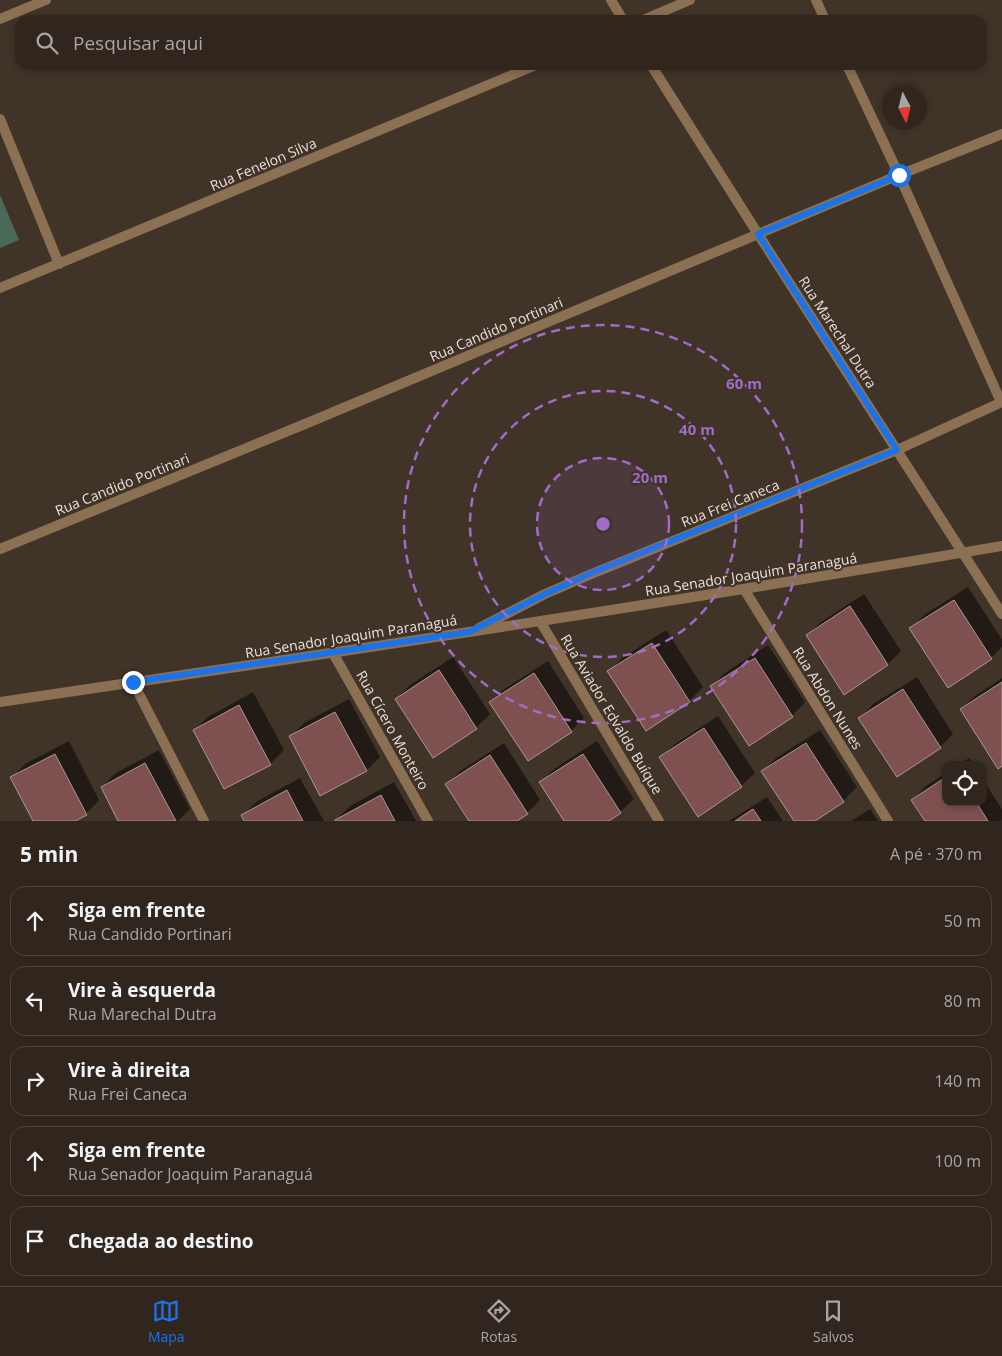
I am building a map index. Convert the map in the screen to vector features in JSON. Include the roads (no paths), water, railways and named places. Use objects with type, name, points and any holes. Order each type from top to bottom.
[{"type":"street","points":[[0,19],[46,0]]},
{"type":"street","points":[[611,0],[620,15]]},
{"type":"street","points":[[655,15],[690,0]]},
{"type":"street","points":[[816,0],[823,15]]},
{"type":"street","name":"Rua Fenelon Silva","points":[[0,288],[524,70]]},
{"type":"street","name":"Rua Marechal Dutra","points":[[654,70],[1002,614]]},
{"type":"street","points":[[849,70],[1002,402]]},
{"type":"street","points":[[0,119],[59,264]]},
{"type":"street","name":"Rua Candido Portinari","points":[[0,549],[899,175],[1002,134]]},
{"type":"street","name":"Rua Frei Caneca","points":[[469,632],[589,574],[897,450],[1002,402]]},
{"type":"street","name":"Rua Senador Joaquim Paranaguá","points":[[0,702],[540,621],[1002,546]]},
{"type":"street","name":"Rua Abdon Nunes","points":[[744,589],[888,821]]},
{"type":"street","name":"Rua Aviador Edvaldo Buíque","points":[[540,621],[659,821]]},
{"type":"street","name":"Rua Cícero Monteiro","points":[[333,653],[428,821]]},
{"type":"street","points":[[133,682],[204,821]]}]
